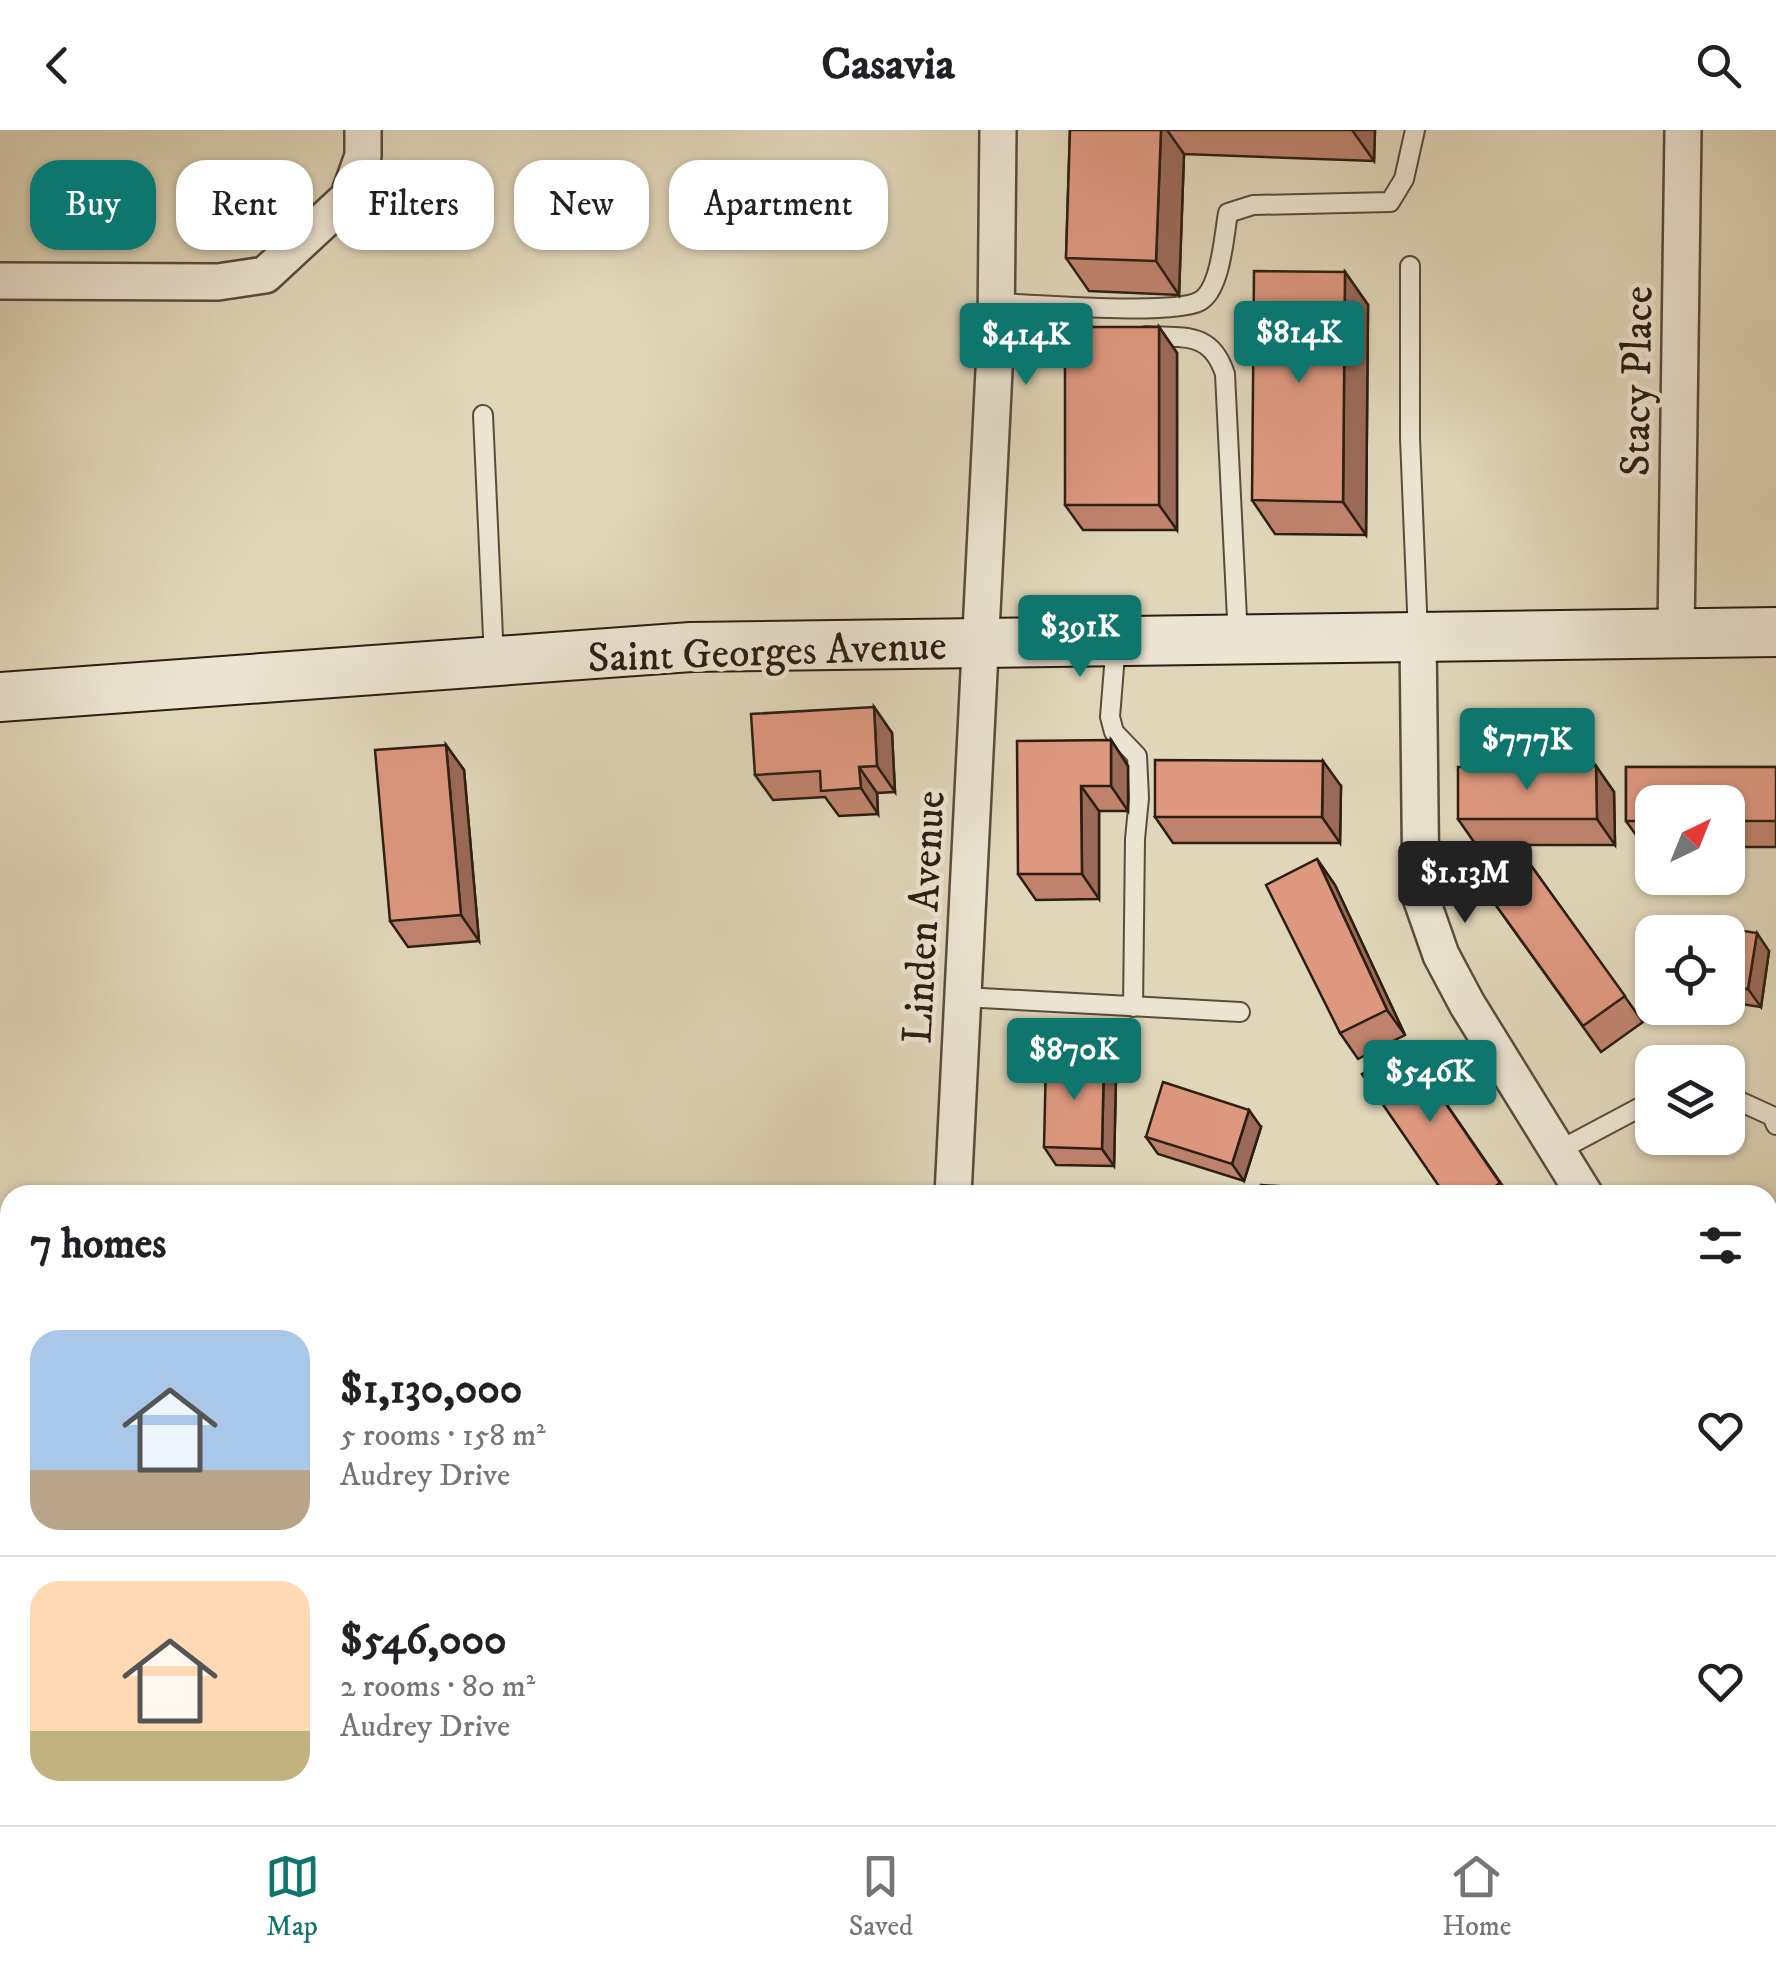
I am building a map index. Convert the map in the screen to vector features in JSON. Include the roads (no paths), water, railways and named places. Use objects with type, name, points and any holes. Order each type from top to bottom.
[{"type":"main road","name":"Saint Georges Avenue","points":[[0,697],[691,647],[1776,632]]},
{"type":"street","points":[[0,282],[218,282],[265,275],[348,198],[362,156],[363,130]]},
{"type":"street","name":"Linden Avenue","points":[[953,1185],[996,316],[998,130]]},
{"type":"street","name":"Stacy Place","points":[[1676,632],[1683,130]]},
{"type":"street","points":[[1418,636],[1421,898],[1441,955],[1467,1004],[1579,1185]]},
{"type":"lane","points":[[996,316],[1166,309],[1201,301],[1214,284],[1228,213],[1253,205],[1390,202],[1404,178],[1415,130]]},
{"type":"lane","points":[[1410,266],[1410,438],[1418,636]]},
{"type":"lane","points":[[996,316],[1116,335],[1198,338],[1219,356],[1224,374],[1238,639]]},
{"type":"lane","points":[[483,415],[494,661]]},
{"type":"lane","points":[[1116,641],[1110,717],[1114,732],[1136,756],[1138,784],[1133,1007]]},
{"type":"lane","points":[[962,998],[1240,1012]]},
{"type":"lane","points":[[1745,1104],[1772,1116],[1776,1125]]},
{"type":"lane","points":[[1558,1151],[1635,1110]]}]
